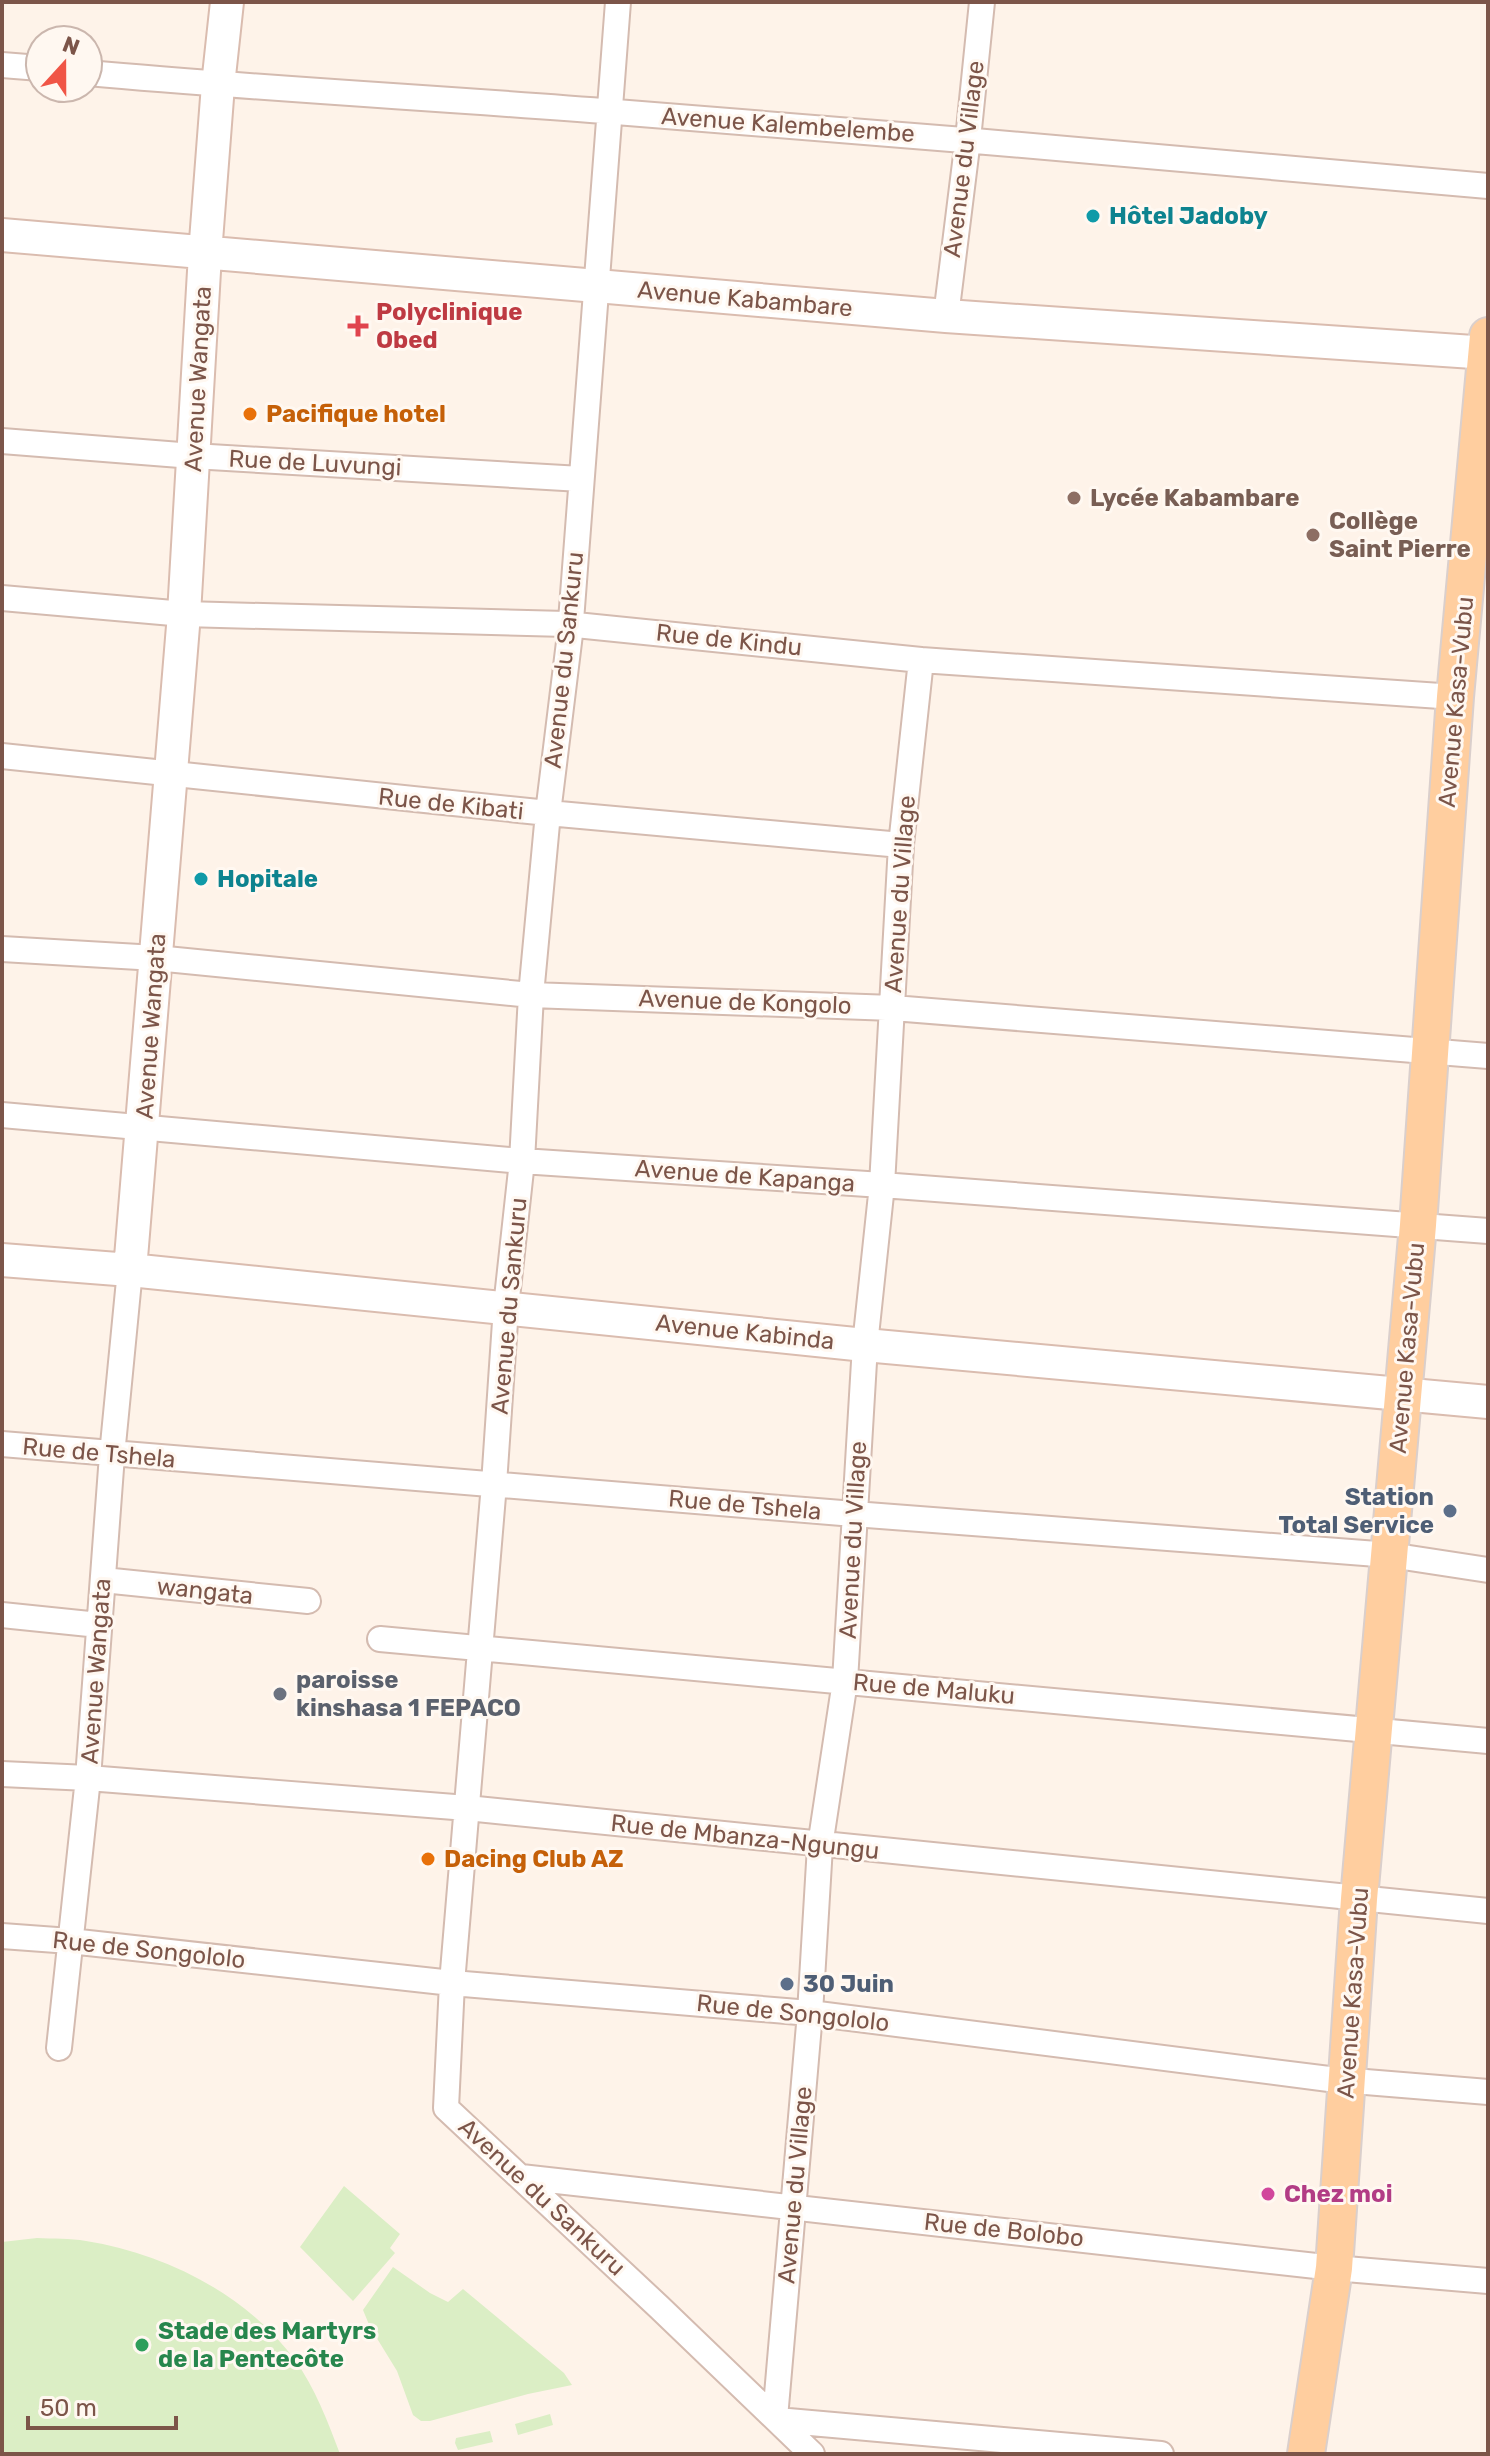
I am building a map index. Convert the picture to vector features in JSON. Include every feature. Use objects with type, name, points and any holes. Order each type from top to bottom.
[{"type":"main road","name":"Avenue Kasa-Vubu","points":[[1306,2454],[1334,2268],[1359,1899],[1418,1225],[1455,697],[1488,347]]},
{"type":"street","name":"Avenue Wangata","points":[[59,2048],[88,1778],[112,1455],[143,1126],[184,614],[205,254],[227,2]]},
{"type":"street","name":"Avenue du Sankuru","points":[[618,2],[570,624],[531,995],[522,1161],[506,1307],[452,1983],[446,2108],[812,2454]]},
{"type":"street","name":"Avenue du Village","points":[[946,316],[982,2]]},
{"type":"street","points":[[2,65],[24,67]]},
{"type":"street","name":"Avenue Kalembelembe","points":[[104,74],[968,139],[1488,186]]},
{"type":"street","name":"Avenue Kabambare","points":[[2,235],[946,316],[1488,347]]},
{"type":"street","name":"Rue de Luvungi","points":[[2,441],[193,456],[581,479]]},
{"type":"street","name":"Rue de Kindu","points":[[2,598],[184,614],[570,624],[921,660],[1455,697]]},
{"type":"street","name":"Avenue du Village","points":[[776,2419],[810,2013],[820,1846],[845,1681],[865,1345],[882,1185],[901,845],[921,660]]},
{"type":"street","name":"Rue de Kibati","points":[[2,756],[548,813],[901,845]]},
{"type":"street","name":"Avenue de Kongolo","points":[[2,949],[156,958],[531,995],[893,1008],[1488,1056]]},
{"type":"street","name":"Avenue de Kapanga","points":[[2,1115],[522,1161],[1488,1231]]},
{"type":"street","name":"Avenue Kabinda","points":[[2,1260],[506,1307],[865,1345],[1488,1402]]},
{"type":"street","name":"Rue de Tshela","points":[[2,1444],[1390,1555],[1488,1570]]},
{"type":"street","name":"wangata","points":[[103,1580],[308,1601]]},
{"type":"street","points":[[2,1615],[99,1625]]},
{"type":"street","name":"Rue de Maluku","points":[[380,1639],[1488,1741]]},
{"type":"street","name":"Rue de Mbanza-Ngungu","points":[[2,1774],[467,1808],[1488,1911]]},
{"type":"street","name":"Rue de Songololo","points":[[2,1936],[452,1983],[810,2013],[1347,2080],[1488,2092]]},
{"type":"street","name":"Rue de Bolobo","points":[[521,2177],[1334,2268],[1488,2281]]},
{"type":"street","points":[[776,2419],[1161,2454]]},
{"type":"green space","points":[[344,2186],[400,2234],[390,2248],[395,2253],[353,2301],[300,2247]]},
{"type":"green space","name":"Stade des Martyrs de la Pentecôte","points":[[37,2238],[86,2241],[146,2256],[202,2281],[228,2297],[253,2315],[295,2360],[315,2394],[340,2454],[2,2454],[2,2242]]},
{"type":"green space","points":[[393,2267],[448,2302],[463,2289],[564,2373],[572,2385],[421,2421],[413,2415],[397,2371],[363,2310]]},
{"type":"green space","points":[[550,2414],[553,2425],[518,2435],[515,2424]]},
{"type":"green space","points":[[490,2431],[493,2442],[458,2450],[456,2438]]},
{"type":"place","name":"Hôtel Jadoby","points":[[1093,216]]},
{"type":"place","name":"Polyclinique Obed","points":[[358,326]]},
{"type":"place","name":"Pacifique hotel","points":[[250,414]]},
{"type":"place","name":"Lycée Kabambare","points":[[1074,498]]},
{"type":"place","name":"Collège Saint Pierre","points":[[1313,535]]},
{"type":"place","name":"Hopitale","points":[[201,879]]},
{"type":"place","name":"Station Total Service","points":[[1450,1511]]},
{"type":"place","name":"paroisse kinshasa 1 FEPACO","points":[[280,1694]]},
{"type":"place","name":"Dacing Club AZ","points":[[428,1859]]},
{"type":"place","name":"30 Juin","points":[[787,1984]]},
{"type":"place","name":"Chez moi","points":[[1268,2194]]},
{"type":"place","name":"Stade des Martyrs de la Pentecôte","points":[[142,2345]]}]
